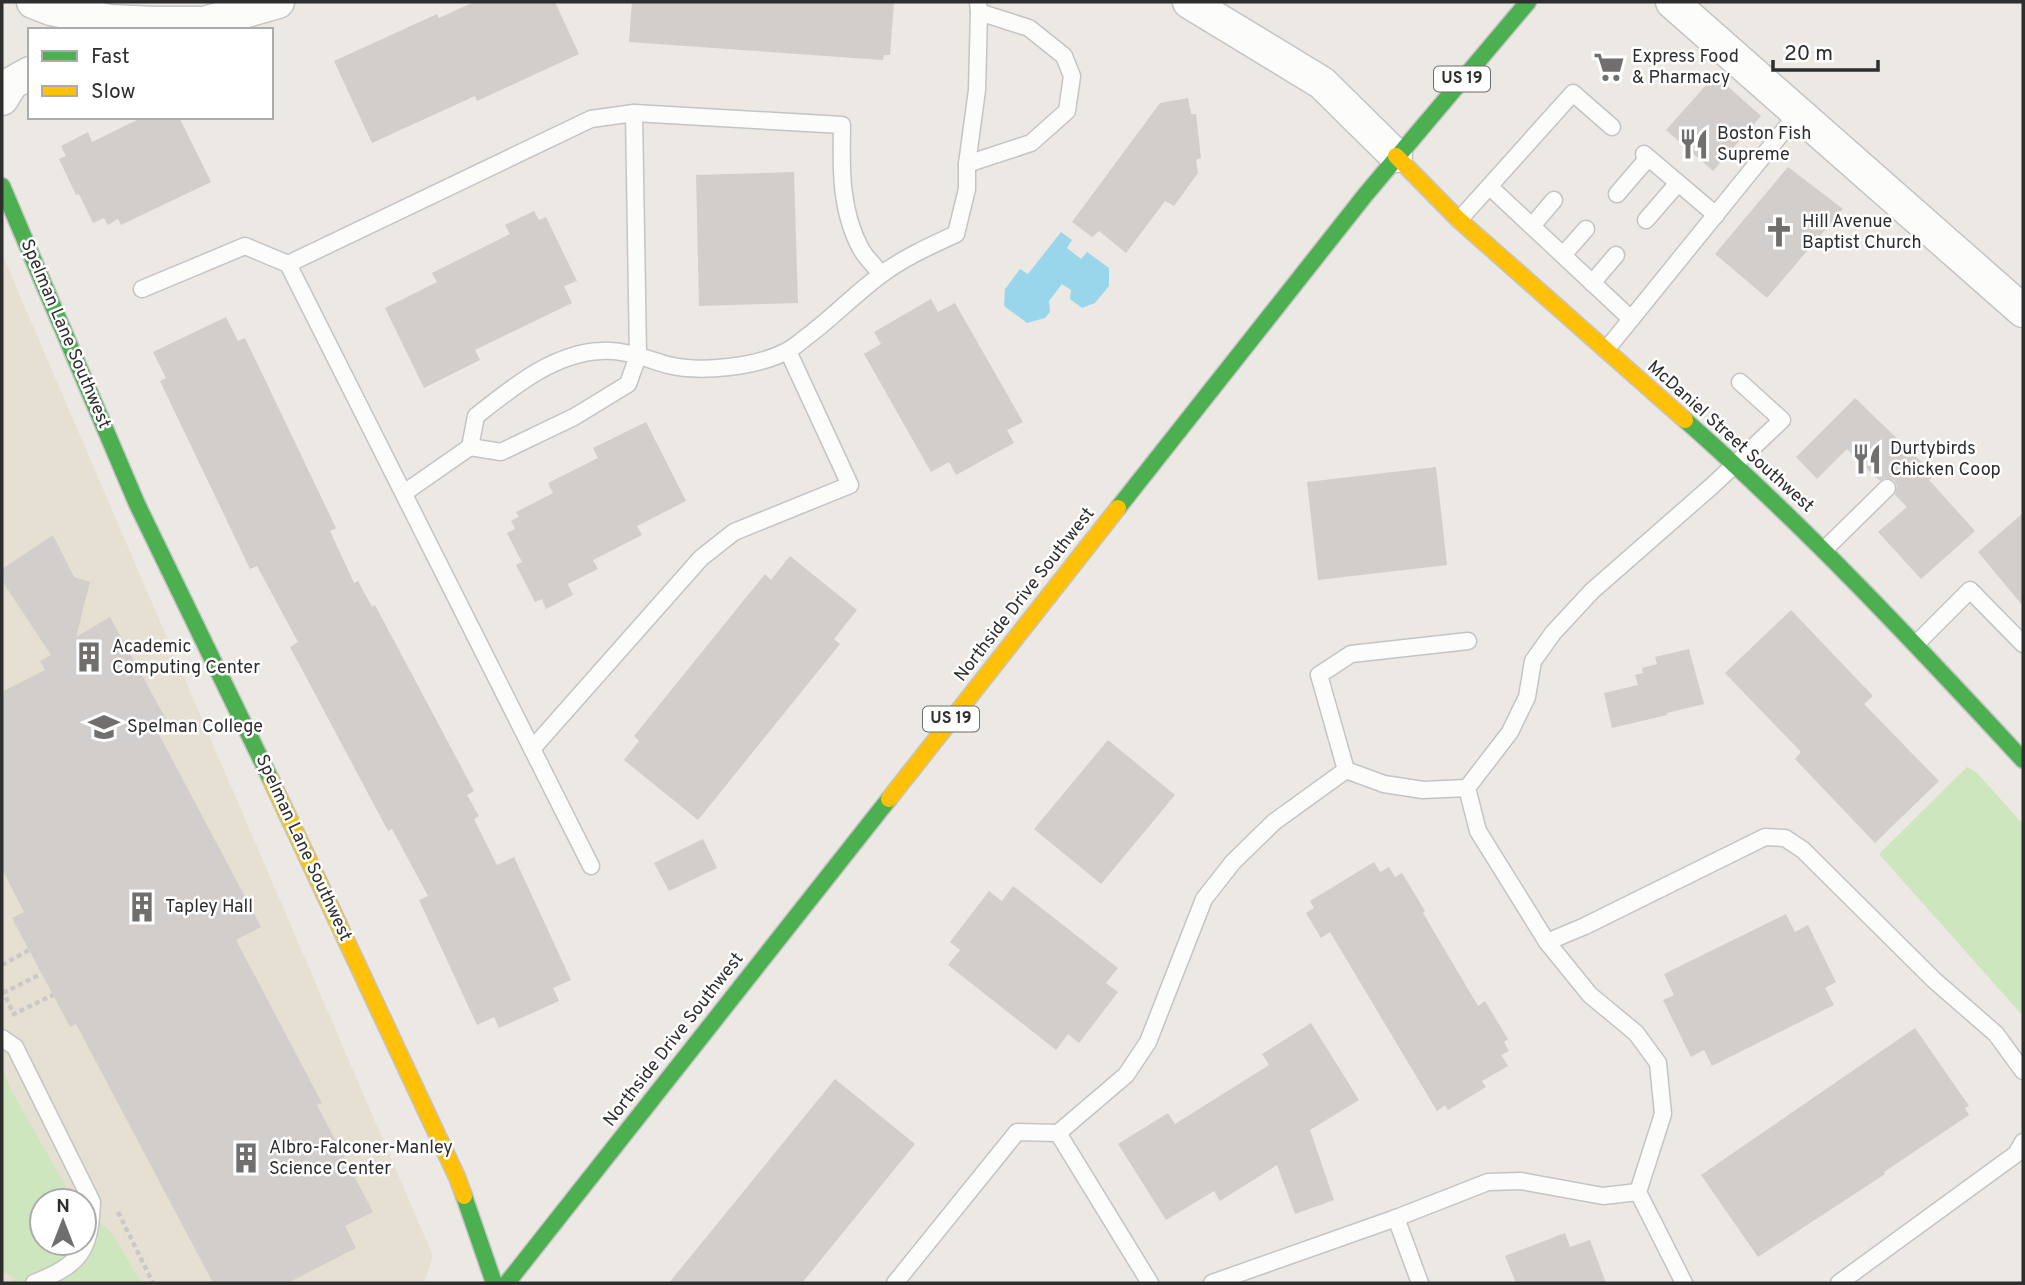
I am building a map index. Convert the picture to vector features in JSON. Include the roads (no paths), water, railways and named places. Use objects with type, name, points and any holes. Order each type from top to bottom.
[{"type":"street","points":[[33,2],[51,9],[110,21],[190,26],[278,2]]},
{"type":"street","points":[[1189,2],[1322,83],[1396,156]]},
{"type":"street","name":"Northside Drive Southwest","points":[[507,1283],[1396,156],[1528,2]]},
{"type":"street","points":[[1672,2],[2023,312]]},
{"type":"street","points":[[2,99],[12,83],[28,74]]},
{"type":"street","name":"McDaniel Street Southwest","points":[[1396,156],[1459,220],[1735,464],[1916,644],[2023,760]]},
{"type":"street","name":"Spelman Lane Southwest","points":[[2,186],[137,504],[284,806],[457,1177],[494,1283]]},
{"type":"lane","points":[[470,447],[476,416],[524,379],[567,358],[601,351],[638,356],[671,366],[703,369],[747,365],[788,351],[881,274],[916,251],[956,234],[967,189],[967,164],[977,90],[979,7],[1028,28],[1064,56],[1072,76],[1067,111],[1031,143],[967,164]]},
{"type":"lane","points":[[1459,220],[1573,93],[1612,127]]},
{"type":"lane","points":[[288,264],[591,119],[634,113],[842,125],[841,173],[849,222],[862,251],[881,274]]},
{"type":"lane","points":[[404,493],[470,447],[501,452],[574,417],[628,384],[638,356],[634,113]]},
{"type":"lane","points":[[1606,351],[1798,113]]},
{"type":"lane","points":[[1617,194],[1646,156],[1716,215]]},
{"type":"lane","points":[[1646,220],[1678,183]]},
{"type":"lane","points":[[1490,187],[1631,319]]},
{"type":"lane","points":[[1532,226],[1553,200]]},
{"type":"lane","points":[[1563,256],[1586,229]]},
{"type":"lane","points":[[142,289],[245,246],[288,264],[591,866]]},
{"type":"lane","points":[[1592,283],[1616,255]]},
{"type":"lane","points":[[532,749],[701,558],[734,532],[850,485],[788,351]]},
{"type":"lane","points":[[1346,770],[1384,784],[1423,790],[1467,788],[1510,732],[1527,697],[1533,661],[1553,633],[1592,591],[1782,420],[1740,382]]},
{"type":"lane","points":[[1824,550],[1887,488]]},
{"type":"lane","points":[[1916,644],[1970,590],[2023,644]]},
{"type":"lane","points":[[1346,770],[1319,675],[1351,654],[1468,641]]},
{"type":"lane","points":[[895,1283],[1017,1132],[1058,1133],[1126,1074],[1148,1042],[1204,899],[1233,862],[1275,822],[1346,770]]},
{"type":"lane","points":[[1467,788],[1478,831],[1547,942],[1590,995],[1636,1032],[1658,1063],[1663,1114],[1638,1192],[1684,1283]]},
{"type":"lane","points":[[1547,942],[1765,837],[1785,838],[1803,850],[1934,979],[1996,1034],[2023,1071]]},
{"type":"lane","points":[[2,1038],[15,1046],[92,1202],[90,1230],[79,1257],[34,1283]]},
{"type":"lane","points":[[1058,1133],[1150,1283]]},
{"type":"lane","points":[[1839,1283],[2016,1154],[2023,1142]]},
{"type":"lane","points":[[1212,1283],[1396,1218],[1488,1182],[1521,1181],[1603,1196],[1638,1192]]},
{"type":"lane","points":[[1396,1218],[1420,1283]]},
{"type":"water","points":[[1061,232],[1072,240],[1067,248],[1081,259],[1087,252],[1109,268],[1109,286],[1095,303],[1082,308],[1070,299],[1071,290],[1062,284],[1049,301],[1050,312],[1045,318],[1027,323],[1004,306],[1005,289],[1020,269],[1028,274]]},
{"type":"place","name":"Express Food & Pharmacy","points":[[1609,67]]},
{"type":"place","name":"Boston Fish Supreme","points":[[1694,144]]},
{"type":"place","name":"Hill Avenue Baptist Church","points":[[1779,232]]},
{"type":"place","name":"Durtybirds Chicken Coop","points":[[1867,459]]},
{"type":"place","name":"Academic Computing Center","points":[[89,657]]},
{"type":"place","name":"Spelman College","points":[[104,727]]},
{"type":"place","name":"Tapley Hall","points":[[142,907]]},
{"type":"place","name":"Albro-Falconer-Manley Science Center","points":[[246,1158]]}]
